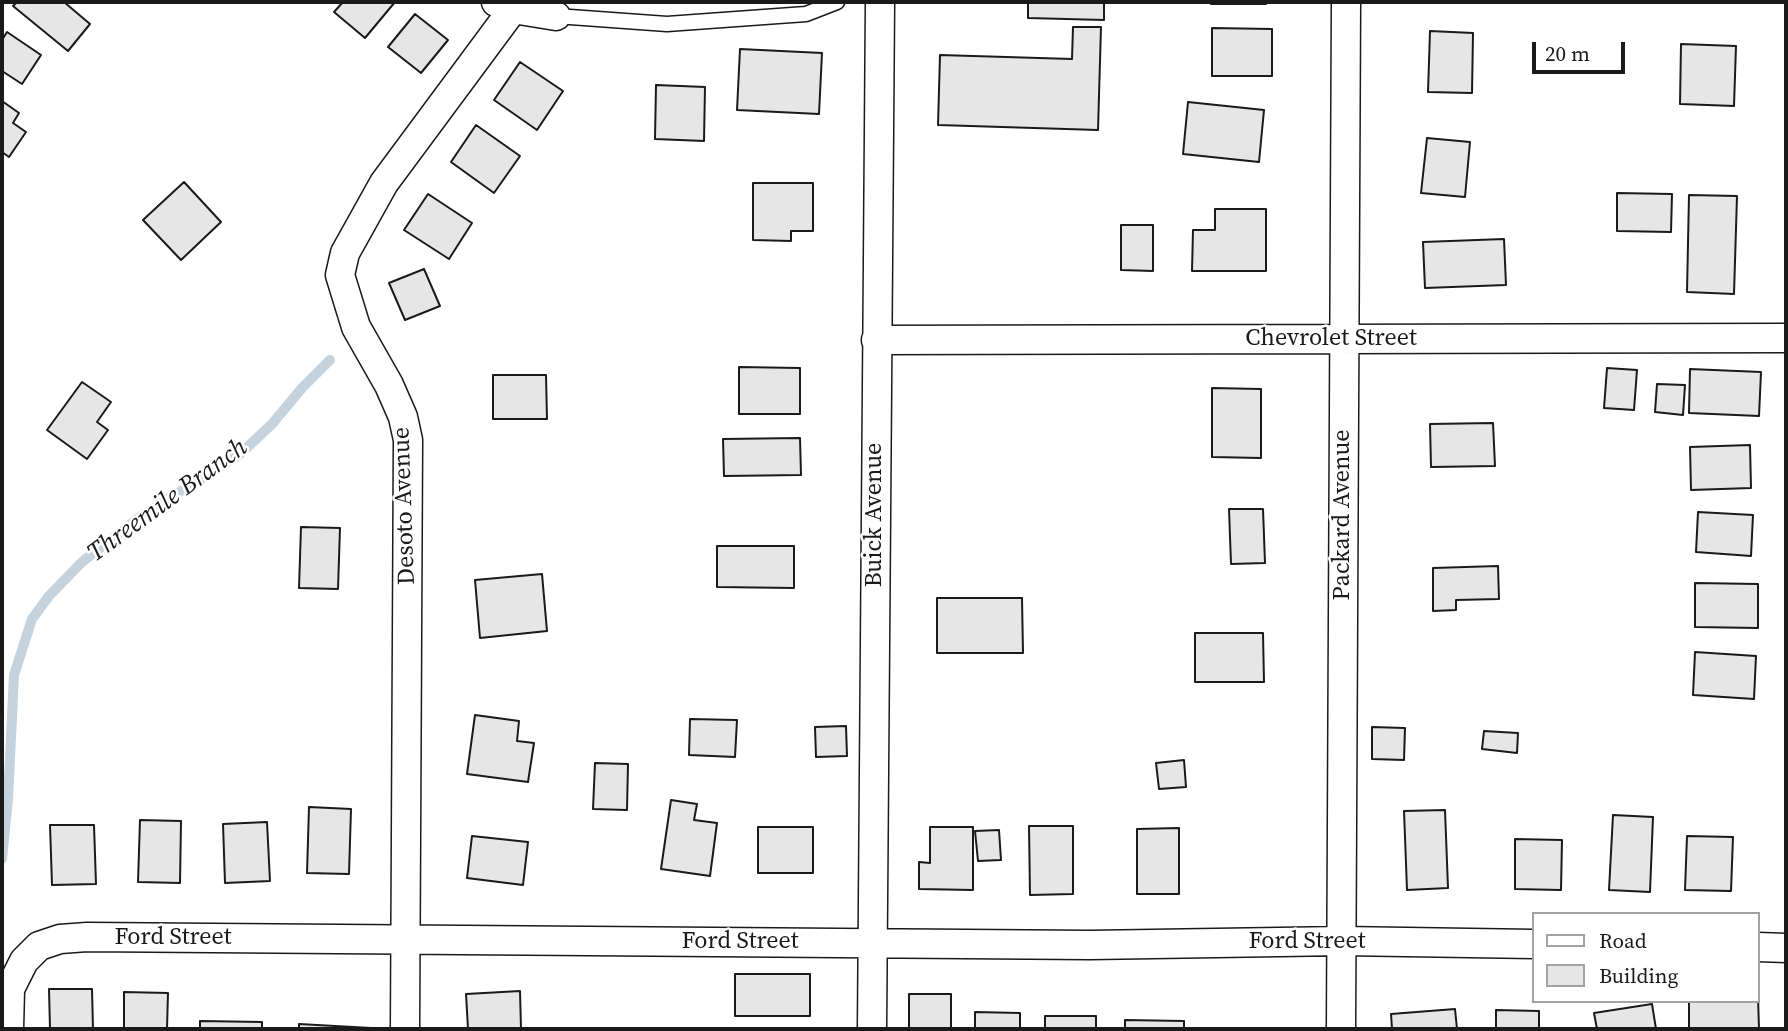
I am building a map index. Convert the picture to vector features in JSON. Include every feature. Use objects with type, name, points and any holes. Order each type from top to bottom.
[{"type":"street","name":"Buick Avenue","points":[[872,1029],[880,2]]},
{"type":"street","name":"Packard Avenue","points":[[1341,1029],[1346,2]]},
{"type":"street","points":[[505,5],[556,16]]},
{"type":"street","name":"Desoto Avenue","points":[[405,1029],[408,440],[403,417],[389,385],[355,327],[340,275],[345,253],[384,183],[505,5]]},
{"type":"street","name":"Chevrolet Street","points":[[876,340],[1786,338]]},
{"type":"street","name":"Ford Street","points":[[9,1029],[10,989],[24,961],[39,946],[60,939],[87,937],[1090,945],[1342,941],[1532,944]]},
{"type":"street","points":[[1760,947],[1786,948]]},
{"type":"lane","points":[[556,16],[667,24],[806,14],[838,2]]},
{"type":"building","points":[[17,2],[64,2],[90,24],[68,51],[13,6]]},
{"type":"building","points":[[343,2],[395,2],[365,38],[334,12]]},
{"type":"building","points":[[1028,2],[1104,2],[1104,20],[1028,18]]},
{"type":"building","points":[[1266,2],[1266,4],[1211,4]]},
{"type":"building","points":[[415,14],[448,40],[421,73],[388,47]]},
{"type":"building","points":[[1073,27],[1101,27],[1098,130],[938,125],[940,55],[1072,59]]},
{"type":"building","points":[[1212,28],[1272,29],[1272,76],[1212,76]]},
{"type":"building","points":[[1430,31],[1473,33],[1472,93],[1428,92]]},
{"type":"building","points":[[7,32],[41,55],[22,84],[2,71],[2,40]]},
{"type":"building","points":[[1681,44],[1736,46],[1734,106],[1680,104]]},
{"type":"building","points":[[740,49],[822,53],[819,114],[737,110]]},
{"type":"building","points":[[520,62],[563,91],[537,130],[494,100]]},
{"type":"building","points":[[656,85],[705,87],[704,141],[655,139]]},
{"type":"building","points":[[2,101],[19,113],[13,123],[26,132],[9,157],[2,152]]},
{"type":"building","points":[[1188,102],[1264,110],[1259,162],[1183,154]]},
{"type":"building","points":[[476,125],[520,156],[494,193],[451,162]]},
{"type":"building","points":[[1427,138],[1470,142],[1465,197],[1421,193]]},
{"type":"building","points":[[184,182],[221,222],[181,260],[143,220]]},
{"type":"building","points":[[753,183],[813,183],[813,231],[791,231],[791,241],[753,240]]},
{"type":"building","points":[[1617,193],[1672,194],[1671,232],[1617,231]]},
{"type":"building","points":[[428,194],[472,223],[449,259],[404,230]]},
{"type":"building","points":[[1689,195],[1737,196],[1734,294],[1687,292]]},
{"type":"building","points":[[1215,209],[1266,209],[1266,271],[1192,271],[1193,230],[1215,230]]},
{"type":"building","points":[[1121,225],[1153,225],[1153,271],[1121,270]]},
{"type":"building","points":[[1504,239],[1506,285],[1425,288],[1423,242]]},
{"type":"building","points":[[424,269],[440,306],[405,320],[389,283]]},
{"type":"building","points":[[739,367],[800,368],[800,414],[739,414]]},
{"type":"building","points":[[1607,368],[1637,370],[1634,410],[1604,408]]},
{"type":"building","points":[[1690,369],[1761,372],[1759,416],[1689,413]]},
{"type":"building","points":[[493,375],[546,375],[547,419],[493,419]]},
{"type":"building","points":[[82,382],[111,402],[97,422],[108,430],[87,459],[47,430]]},
{"type":"building","points":[[1657,384],[1685,385],[1683,415],[1655,412]]},
{"type":"building","points":[[1212,388],[1261,389],[1261,458],[1212,457]]},
{"type":"building","points":[[1493,423],[1495,466],[1431,467],[1430,424]]},
{"type":"building","points":[[800,438],[801,475],[724,476],[723,439]]},
{"type":"building","points":[[1750,445],[1751,488],[1691,490],[1690,447]]},
{"type":"building","points":[[1229,509],[1263,509],[1265,563],[1231,564]]},
{"type":"building","points":[[1698,512],[1753,515],[1751,556],[1696,552]]},
{"type":"building","points":[[301,527],[340,528],[338,589],[299,588]]},
{"type":"building","points":[[717,546],[794,546],[794,588],[717,587]]},
{"type":"building","points":[[1498,566],[1499,599],[1456,600],[1456,610],[1433,611],[1433,568]]},
{"type":"building","points":[[542,574],[547,631],[480,638],[475,580]]},
{"type":"building","points":[[1695,583],[1758,584],[1758,628],[1695,627]]},
{"type":"building","points":[[937,598],[1022,598],[1023,653],[937,653]]},
{"type":"building","points":[[1195,633],[1263,633],[1264,682],[1195,682]]},
{"type":"building","points":[[1695,652],[1756,656],[1754,699],[1693,695]]},
{"type":"building","points":[[475,715],[519,721],[517,741],[534,743],[528,782],[467,774]]},
{"type":"building","points":[[690,719],[737,720],[735,757],[689,755]]},
{"type":"building","points":[[846,726],[847,756],[816,757],[815,727]]},
{"type":"building","points":[[1372,727],[1405,728],[1404,760],[1372,759]]},
{"type":"building","points":[[1484,731],[1518,733],[1517,753],[1482,749]]},
{"type":"building","points":[[1184,760],[1186,787],[1159,789],[1156,763]]},
{"type":"building","points":[[595,763],[628,764],[627,810],[593,809]]},
{"type":"building","points":[[671,800],[697,804],[694,820],[717,823],[710,876],[661,869]]},
{"type":"building","points":[[309,807],[351,809],[349,874],[307,873]]},
{"type":"building","points":[[1445,810],[1448,888],[1407,890],[1404,811]]},
{"type":"building","points":[[1613,815],[1653,817],[1650,892],[1609,890]]},
{"type":"building","points":[[140,820],[181,821],[180,883],[138,882]]},
{"type":"building","points":[[267,822],[270,881],[225,883],[223,824]]},
{"type":"building","points":[[50,825],[94,825],[96,884],[52,885]]},
{"type":"building","points":[[1029,826],[1073,826],[1073,894],[1030,895]]},
{"type":"building","points":[[758,827],[813,827],[813,873],[758,873]]},
{"type":"building","points":[[930,827],[973,827],[973,890],[919,889],[919,862],[930,863]]},
{"type":"building","points":[[1179,828],[1179,894],[1137,894],[1137,829]]},
{"type":"building","points":[[999,830],[1001,860],[978,861],[975,831]]},
{"type":"building","points":[[472,836],[528,842],[523,885],[467,878]]},
{"type":"building","points":[[1687,836],[1733,837],[1731,891],[1685,890]]},
{"type":"building","points":[[1515,839],[1562,840],[1561,890],[1515,889]]},
{"type":"building","points":[[735,974],[810,974],[810,1016],[735,1016]]},
{"type":"building","points":[[49,989],[92,989],[93,1029],[50,1029]]},
{"type":"building","points":[[520,991],[521,1029],[468,1029],[466,994]]},
{"type":"building","points":[[124,992],[168,993],[167,1029],[124,1029]]},
{"type":"building","points":[[909,994],[951,994],[951,1029],[909,1029]]},
{"type":"building","points":[[1689,1003],[1758,1003],[1759,1029],[1689,1029]]},
{"type":"building","points":[[1652,1004],[1656,1029],[1597,1029],[1594,1013]]},
{"type":"building","points":[[1455,1009],[1457,1029],[1392,1029],[1391,1014]]},
{"type":"building","points":[[1496,1010],[1539,1011],[1539,1029],[1496,1029]]},
{"type":"building","points":[[975,1012],[1020,1013],[1020,1029],[975,1029]]},
{"type":"building","points":[[1045,1016],[1096,1016],[1096,1029],[1045,1029]]},
{"type":"building","points":[[1125,1020],[1184,1021],[1184,1029],[1125,1029]]},
{"type":"building","points":[[200,1021],[262,1022],[262,1029],[200,1029]]},
{"type":"building","points":[[299,1024],[371,1028],[371,1029],[299,1029]]},
{"type":"waterway","name":"Threemile Branch","points":[[2,859],[14,675],[32,619],[49,596],[82,562],[141,516],[239,455],[272,424],[330,360]]}]
